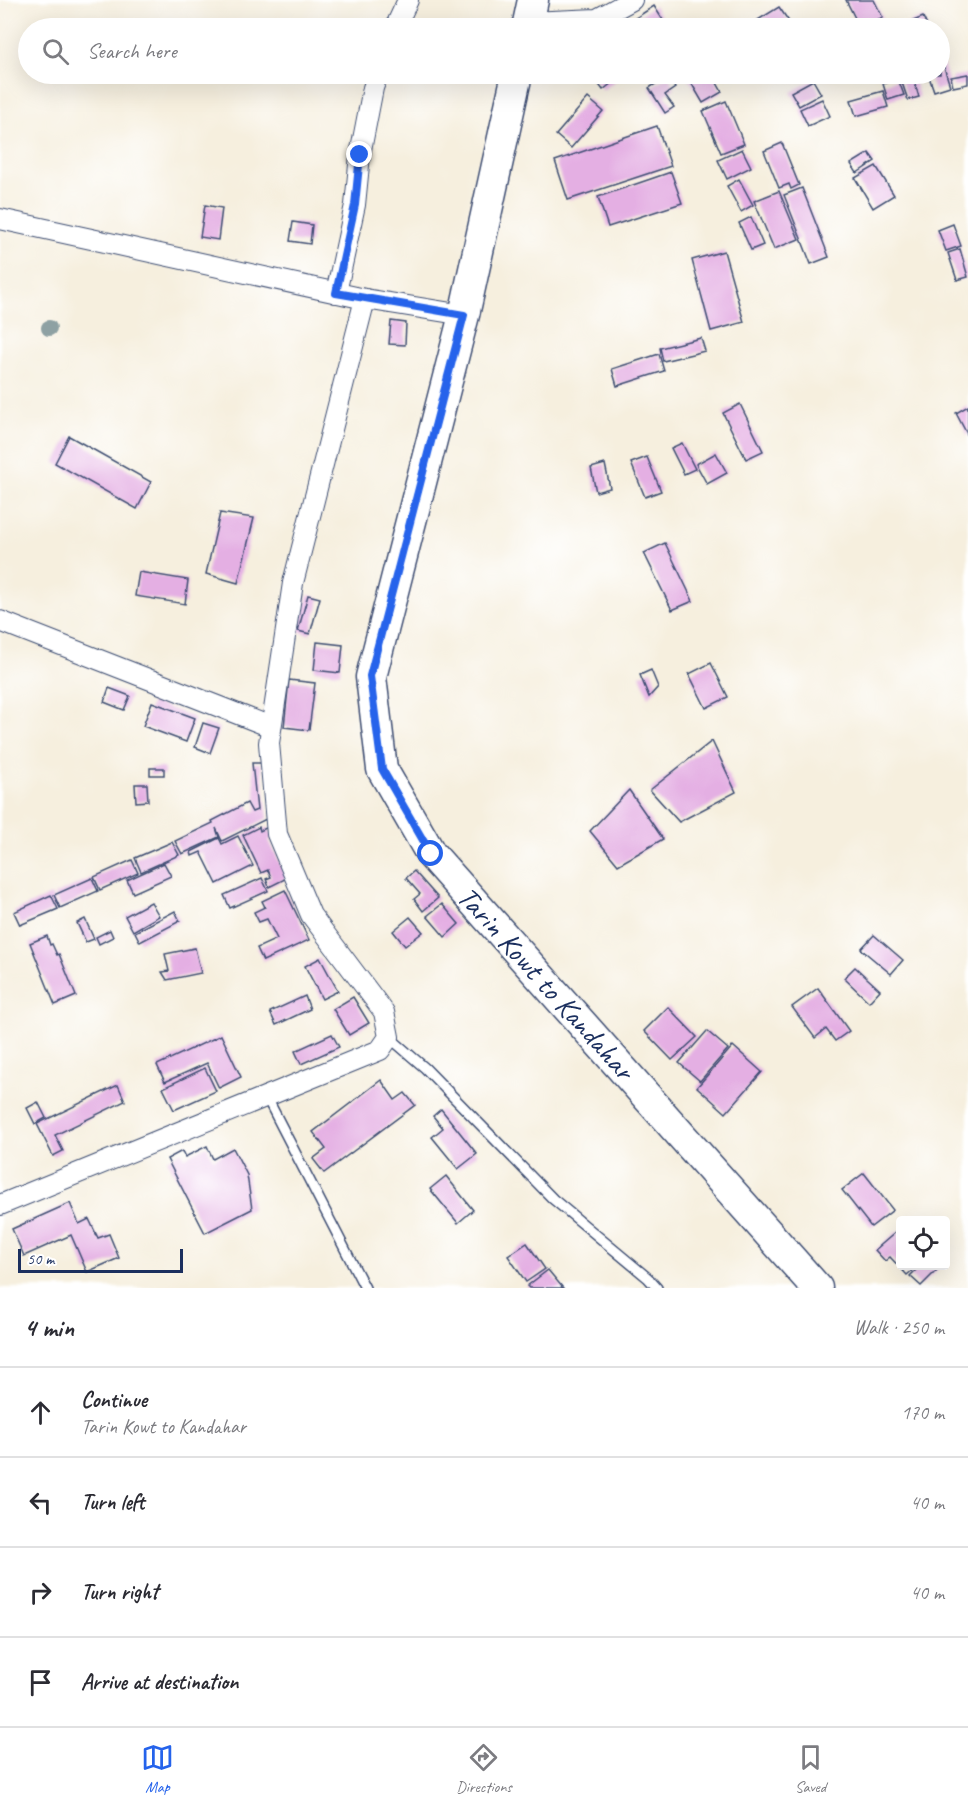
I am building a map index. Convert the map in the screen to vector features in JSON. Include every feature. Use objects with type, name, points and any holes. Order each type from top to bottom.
[{"type":"main road","name":"Tarin Kowt to Kandahar","points":[[515,84],[464,315],[370,676],[382,769],[431,854],[817,1288]]},
{"type":"street","points":[[400,18],[408,0]]},
{"type":"street","points":[[599,18],[632,0]]},
{"type":"street","points":[[530,17],[564,18]]},
{"type":"street","points":[[336,293],[355,205],[360,155],[374,84]]},
{"type":"street","points":[[0,219],[364,299],[464,315]]},
{"type":"street","points":[[0,1205],[380,1050],[389,1037],[384,1012],[311,915],[277,834],[269,743],[293,583],[364,299]]},
{"type":"street","points":[[0,621],[271,727]]},
{"type":"lane","points":[[389,1037],[425,1068],[553,1199],[657,1288]]},
{"type":"lane","points":[[266,1096],[365,1288]]},
{"type":"building","points":[[846,0],[874,0],[883,18],[855,18]]},
{"type":"building","points":[[654,6],[662,18],[636,18]]},
{"type":"building","points":[[779,7],[787,18],[761,18]]},
{"type":"building","points":[[968,74],[968,84],[953,87],[951,77]]},
{"type":"building","points":[[598,84],[610,84],[603,90]]},
{"type":"building","points":[[655,84],[673,84],[675,88],[665,95],[674,107],[665,113],[649,88]]},
{"type":"building","points":[[692,84],[718,84],[722,92],[703,103]]},
{"type":"building","points":[[806,84],[815,84],[821,94],[799,106],[791,92]]},
{"type":"building","points":[[883,84],[900,84],[904,95],[888,100]]},
{"type":"building","points":[[902,84],[915,84],[919,97],[908,100]]},
{"type":"building","points":[[932,84],[949,84],[950,86],[934,91]]},
{"type":"building","points":[[883,91],[888,107],[856,116],[851,100]]},
{"type":"building","points":[[588,98],[603,111],[571,148],[556,135]]},
{"type":"building","points":[[822,99],[830,116],[808,126],[800,109]]},
{"type":"building","points":[[726,101],[744,144],[721,153],[703,111]]},
{"type":"building","points":[[657,126],[671,166],[568,200],[555,161]]},
{"type":"building","points":[[782,143],[799,185],[791,189],[789,184],[779,188],[764,151]]},
{"type":"building","points":[[742,149],[751,167],[727,179],[718,160]]},
{"type":"building","points":[[869,153],[875,161],[857,173],[851,164]]},
{"type":"building","points":[[876,166],[894,195],[873,208],[855,178]]},
{"type":"building","points":[[671,172],[682,203],[608,227],[598,197]]},
{"type":"building","points":[[739,179],[753,205],[741,212],[727,186]]},
{"type":"building","points":[[802,188],[829,257],[811,264],[784,195]]},
{"type":"building","points":[[779,191],[799,239],[774,249],[754,201]]},
{"type":"building","points":[[205,205],[222,208],[218,240],[200,237]]},
{"type":"building","points":[[751,217],[763,245],[751,250],[739,223]]},
{"type":"building","points":[[293,222],[312,225],[310,244],[290,241]]},
{"type":"building","points":[[953,224],[961,246],[946,251],[938,230]]},
{"type":"building","points":[[960,249],[968,277],[957,280],[948,253]]},
{"type":"building","points":[[724,251],[744,322],[711,331],[692,260]]},
{"type":"building","points":[[391,321],[406,323],[405,345],[389,344]]},
{"type":"building","points":[[701,338],[705,351],[663,361],[660,348]]},
{"type":"building","points":[[659,354],[664,371],[617,386],[612,369]]},
{"type":"building","points":[[740,404],[763,451],[746,459],[723,413]]},
{"type":"building","points":[[968,406],[968,436],[956,413]]},
{"type":"building","points":[[69,436],[151,482],[137,509],[55,463]]},
{"type":"building","points":[[682,443],[695,469],[684,474],[671,448]]},
{"type":"building","points":[[716,453],[727,473],[707,484],[696,464]]},
{"type":"building","points":[[647,457],[661,491],[645,497],[631,463]]},
{"type":"building","points":[[605,464],[610,488],[596,492],[591,468]]},
{"type":"building","points":[[220,513],[254,518],[238,583],[206,574]]},
{"type":"building","points":[[665,543],[693,601],[672,610],[644,553]]},
{"type":"building","points":[[139,572],[188,580],[185,604],[135,596]]},
{"type":"building","points":[[308,595],[320,598],[310,634],[298,631]]},
{"type":"building","points":[[317,642],[343,645],[340,673],[314,670]]},
{"type":"building","points":[[711,663],[728,697],[706,708],[689,674]]},
{"type":"building","points":[[651,670],[658,687],[649,697],[640,675]]},
{"type":"building","points":[[289,680],[315,683],[309,730],[284,727]]},
{"type":"building","points":[[109,688],[130,696],[124,710],[104,702]]},
{"type":"building","points":[[152,702],[195,718],[186,742],[143,726]]},
{"type":"building","points":[[203,723],[219,728],[210,753],[195,747]]},
{"type":"building","points":[[712,741],[736,792],[679,822],[650,790]]},
{"type":"building","points":[[252,763],[261,763],[268,818],[222,841],[216,828],[219,837],[182,854],[175,841],[213,823],[212,821],[247,803],[252,812],[257,810]]},
{"type":"building","points":[[150,768],[164,768],[164,775],[150,775]]},
{"type":"building","points":[[135,784],[147,784],[148,801],[136,802]]},
{"type":"building","points":[[629,790],[663,839],[618,865],[590,831]]},
{"type":"building","points":[[259,827],[260,831],[268,827],[274,838],[269,840],[287,878],[269,887],[266,879],[271,877],[268,870],[261,873],[243,835]]},
{"type":"building","points":[[238,836],[253,866],[217,884],[201,852],[192,856],[191,852],[219,838],[222,844]]},
{"type":"building","points":[[172,842],[179,855],[141,872],[135,858]]},
{"type":"building","points":[[132,860],[138,873],[100,890],[94,877]]},
{"type":"building","points":[[164,863],[171,876],[133,893],[127,880]]},
{"type":"building","points":[[414,871],[438,898],[423,911],[414,899],[420,894],[406,878]]},
{"type":"building","points":[[92,878],[98,891],[60,908],[54,895]]},
{"type":"building","points":[[262,878],[268,891],[230,908],[224,895]]},
{"type":"building","points":[[285,890],[309,940],[263,961],[257,948],[277,939],[267,919],[259,922],[254,912],[265,907],[262,901]]},
{"type":"building","points":[[51,895],[58,909],[20,925],[14,912]]},
{"type":"building","points":[[151,902],[159,916],[133,931],[125,916]]},
{"type":"building","points":[[442,904],[459,924],[445,937],[427,916]]},
{"type":"building","points":[[175,911],[180,921],[140,942],[135,932]]},
{"type":"building","points":[[410,917],[423,932],[405,946],[393,931]]},
{"type":"building","points":[[85,919],[94,939],[86,942],[77,923]]},
{"type":"building","points":[[110,930],[113,937],[99,944],[96,937]]},
{"type":"building","points":[[874,935],[903,960],[891,974],[861,949]]},
{"type":"building","points":[[47,936],[50,945],[52,944],[57,955],[59,954],[76,996],[55,1005],[30,943]]},
{"type":"building","points":[[195,948],[201,973],[167,980],[162,972],[169,971],[165,954]]},
{"type":"building","points":[[320,958],[338,991],[322,999],[305,966]]},
{"type":"building","points":[[855,967],[880,990],[869,1002],[844,978]]},
{"type":"building","points":[[818,988],[849,1031],[835,1041],[826,1029],[815,1038],[792,1007]]},
{"type":"building","points":[[305,996],[310,1009],[276,1025],[270,1012]]},
{"type":"building","points":[[353,997],[369,1023],[349,1035],[333,1009]]},
{"type":"building","points":[[668,1007],[697,1037],[672,1060],[644,1031]]},
{"type":"building","points":[[707,1031],[728,1049],[700,1081],[679,1063]]},
{"type":"building","points":[[332,1034],[339,1047],[301,1064],[295,1051]]},
{"type":"building","points":[[221,1035],[241,1077],[219,1088],[207,1063],[165,1082],[157,1065]]},
{"type":"building","points":[[733,1046],[762,1072],[726,1113],[697,1087]]},
{"type":"building","points":[[205,1068],[216,1091],[174,1110],[163,1088]]},
{"type":"building","points":[[381,1080],[395,1100],[405,1093],[415,1105],[324,1173],[313,1159],[326,1149],[313,1132]]},
{"type":"building","points":[[118,1085],[125,1101],[55,1135],[63,1151],[53,1156],[37,1124]]},
{"type":"building","points":[[38,1102],[46,1118],[35,1124],[27,1108]]},
{"type":"building","points":[[441,1109],[477,1154],[458,1169],[432,1137],[443,1128],[433,1116]]},
{"type":"building","points":[[207,1146],[213,1159],[233,1148],[247,1175],[252,1209],[205,1233],[167,1159],[182,1151],[185,1157]]},
{"type":"building","points":[[864,1173],[893,1210],[871,1227],[842,1190]]},
{"type":"building","points":[[446,1176],[473,1210],[458,1223],[430,1189]]},
{"type":"building","points":[[70,1203],[79,1224],[89,1219],[98,1238],[109,1234],[119,1258],[87,1272],[71,1235],[24,1256],[12,1229]]},
{"type":"building","points":[[896,1232],[896,1263],[890,1257],[885,1261],[875,1250]]},
{"type":"building","points":[[527,1243],[545,1269],[526,1282],[508,1256]]},
{"type":"building","points":[[548,1270],[563,1288],[529,1288],[527,1286]]},
{"type":"building","points":[[902,1270],[913,1270],[907,1275]]},
{"type":"building","points":[[916,1270],[937,1270],[921,1286],[910,1276]]},
{"type":"route","points":[[360,155],[355,205],[336,293],[464,315],[370,676],[382,769],[431,854]]}]
